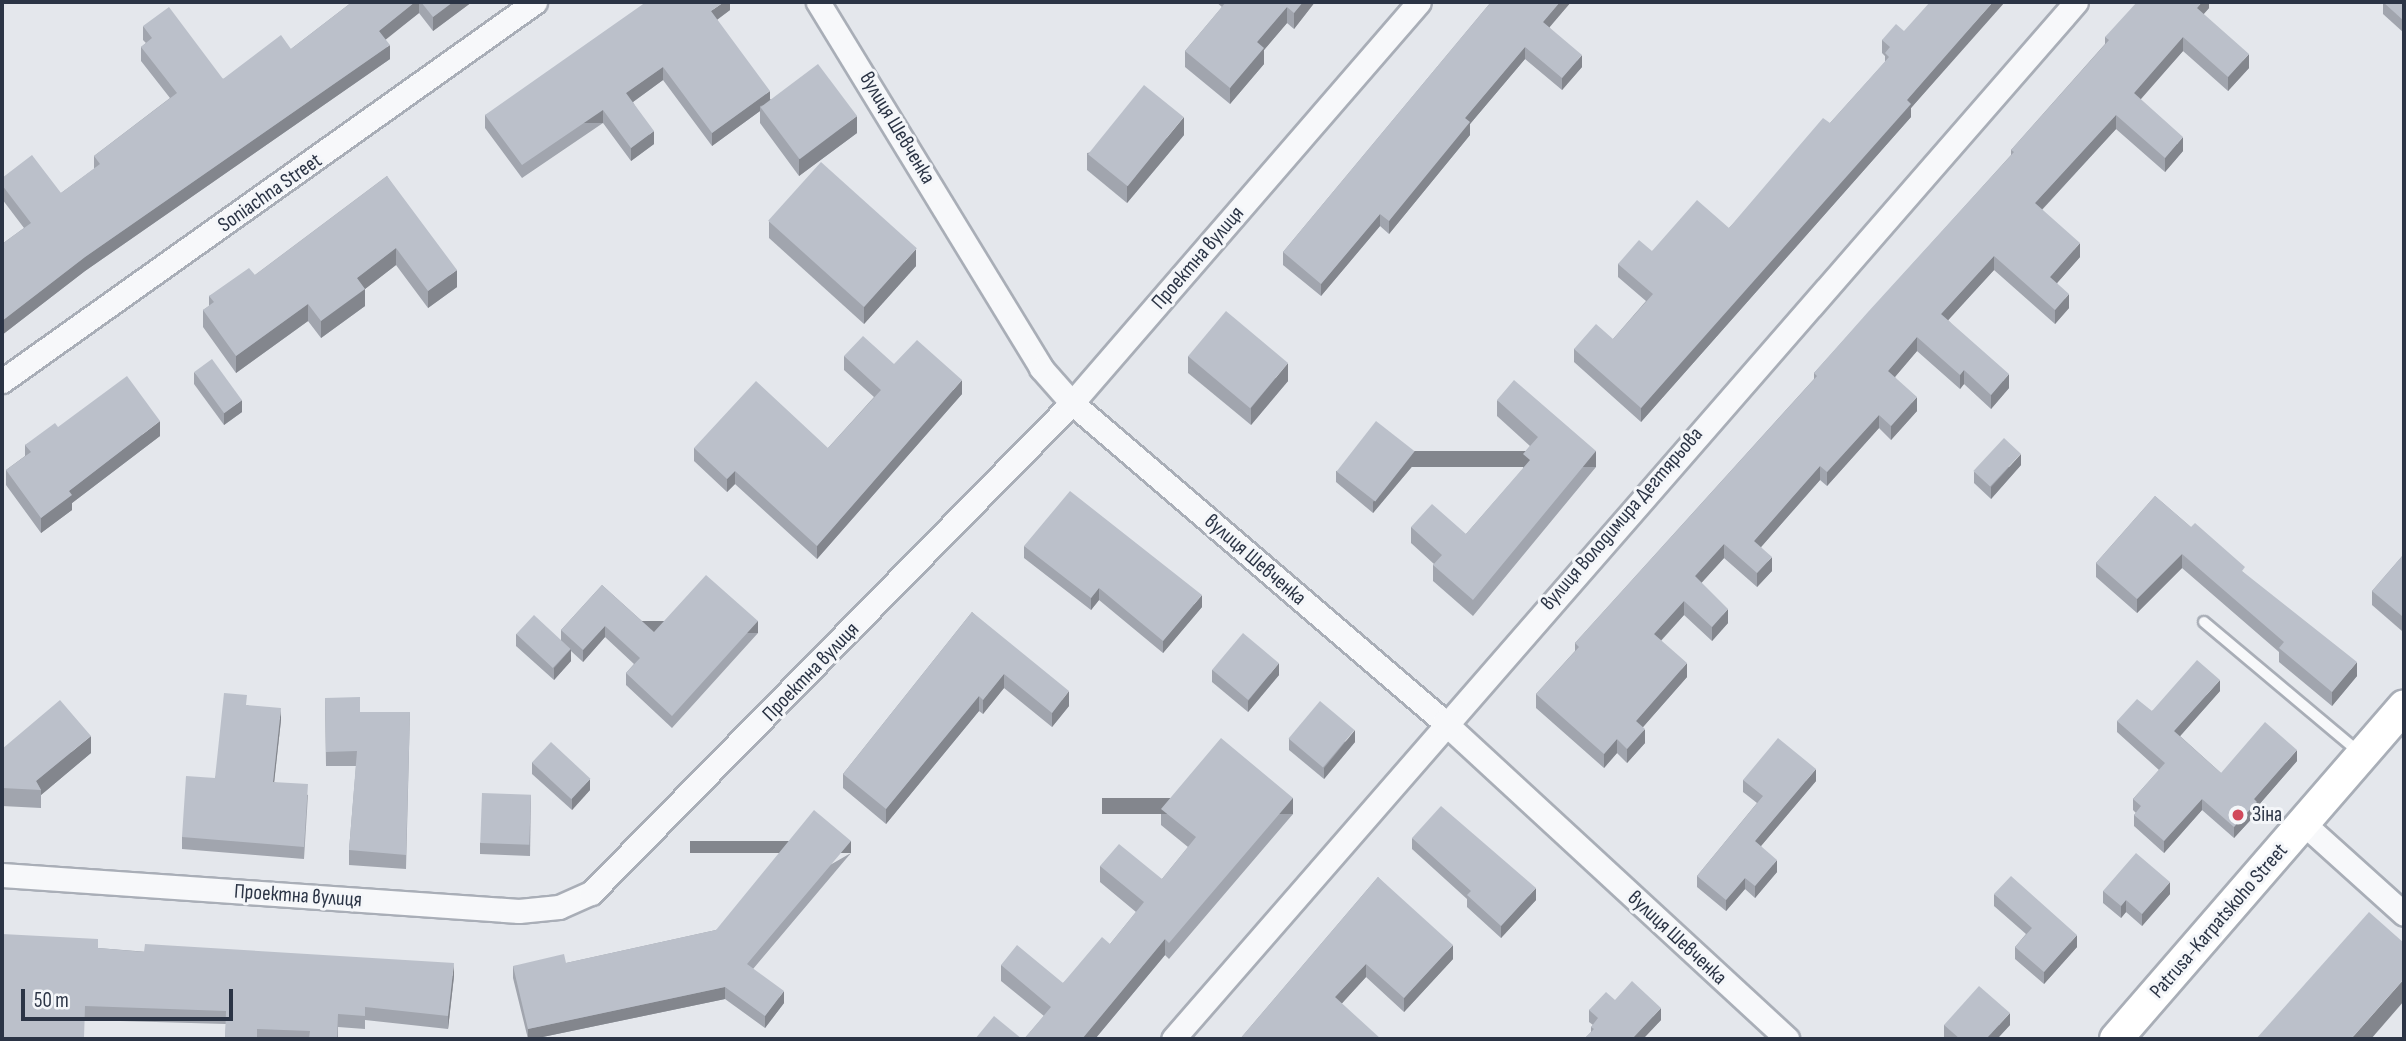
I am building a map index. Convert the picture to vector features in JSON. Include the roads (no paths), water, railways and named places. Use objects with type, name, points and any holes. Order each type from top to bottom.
[{"type":"main road","name":"Patrusa-Karpatskoho Street","points":[[2116,1039],[2404,707]]},
{"type":"street","name":"Soniachna Street","points":[[2,382],[535,2]]},
{"type":"street","name":"вулиця Шевченка","points":[[818,2],[1041,368],[1072,403],[1444,722],[1787,1039]]},
{"type":"street","name":"Проектна вулиця","points":[[2,876],[519,911],[559,907],[591,893],[637,851],[1072,403],[1419,2]]},
{"type":"street","name":"вулиця Володимира Дегтярьова","points":[[1172,1039],[1444,722],[2076,2]]},
{"type":"street","points":[[2303,823],[2404,914]]},
{"type":"lane","points":[[2204,622],[2362,755]]},
{"type":"place","name":"Зіна","points":[[2238,815]]}]
